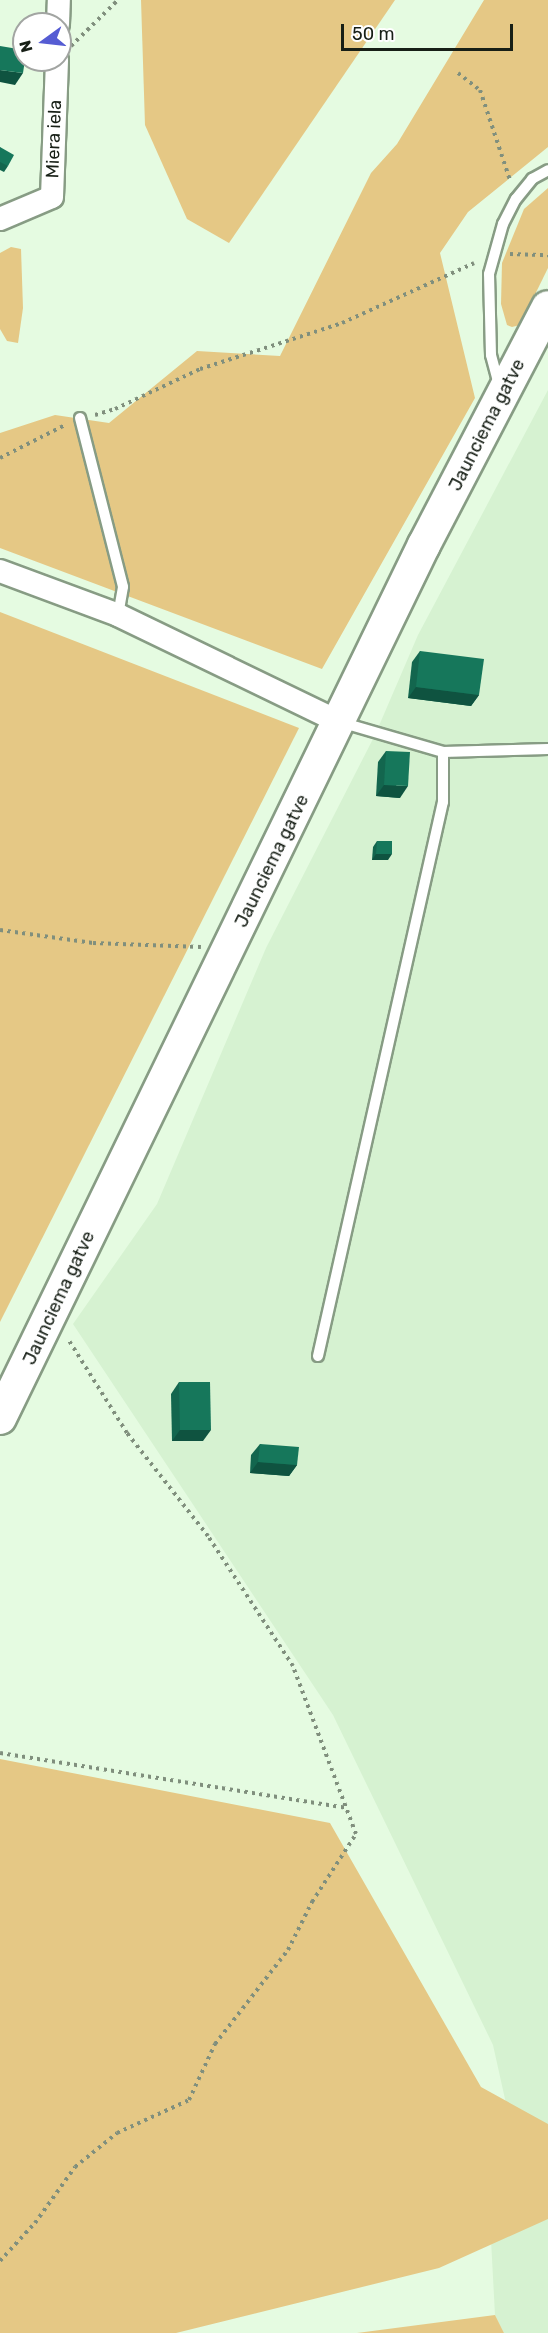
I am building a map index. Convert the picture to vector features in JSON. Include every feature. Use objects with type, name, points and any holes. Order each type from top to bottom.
[{"type":"main road","name":"Jaunciema gatve","points":[[0,1418],[53,1315],[339,722],[548,307]]},
{"type":"street","name":"Miera iela","points":[[0,219],[52,197],[61,72]]},
{"type":"street","points":[[0,571],[118,615],[339,722]]},
{"type":"lane","points":[[502,396],[491,355],[487,296],[495,254],[503,224],[516,199],[532,179],[548,170]]},
{"type":"lane","points":[[80,418],[123,587],[118,615]]},
{"type":"lane","points":[[339,722],[443,752],[548,749]]},
{"type":"lane","points":[[318,1356],[443,802],[443,752]]},
{"type":"path","points":[[72,44],[118,0]]},
{"type":"path","points":[[458,73],[480,90],[516,199]]},
{"type":"path","points":[[0,458],[80,418],[115,410],[200,369],[342,323],[495,254],[548,255]]},
{"type":"path","points":[[0,930],[44,939],[192,945],[228,951]]},
{"type":"path","points":[[0,2261],[35,2223],[75,2167],[117,2133],[189,2100],[215,2044],[288,1950],[312,1902],[356,1834],[293,1666],[208,1536],[127,1433],[53,1315]]},
{"type":"path","points":[[0,1753],[346,1808]]},
{"type":"shaded area","points":[[141,0],[395,0],[229,243],[187,219],[145,125]]},
{"type":"shaded area","points":[[484,0],[548,0],[548,147],[468,212],[440,253],[475,398],[322,669],[0,548],[0,433],[55,415],[109,423],[197,351],[280,356],[371,173],[397,144]]},
{"type":"shaded area","points":[[548,188],[548,268],[520,325],[512,327],[507,325],[501,304],[502,263],[524,209]]},
{"type":"shaded area","points":[[11,247],[21,249],[23,308],[18,343],[7,341],[0,329],[0,253]]},
{"type":"shaded area","points":[[548,390],[548,2333],[504,2333],[495,2315],[484,2108],[507,2108],[493,2045],[333,1715],[73,1324],[157,1204],[266,948],[375,735],[418,635]]},
{"type":"shaded area","points":[[0,612],[299,728],[0,1322]]},
{"type":"shaded area","points":[[0,1759],[330,1823],[481,2087],[548,2124],[548,2219],[439,2268],[176,2333],[0,2333]]},
{"type":"shaded area","points":[[495,2315],[504,2333],[357,2333]]},
{"type":"building","points":[[0,46],[12,48],[12,72],[0,70]]},
{"type":"building","points":[[0,147],[14,155],[8,166],[0,162]]},
{"type":"building","points":[[420,651],[484,659],[479,695],[416,687]]},
{"type":"building","points":[[386,751],[410,752],[408,786],[384,785]]},
{"type":"building","points":[[377,841],[392,841],[392,854],[376,854]]},
{"type":"building","points":[[179,1382],[210,1382],[211,1430],[180,1430]]},
{"type":"building","points":[[260,1444],[299,1447],[297,1465],[258,1462]]}]
